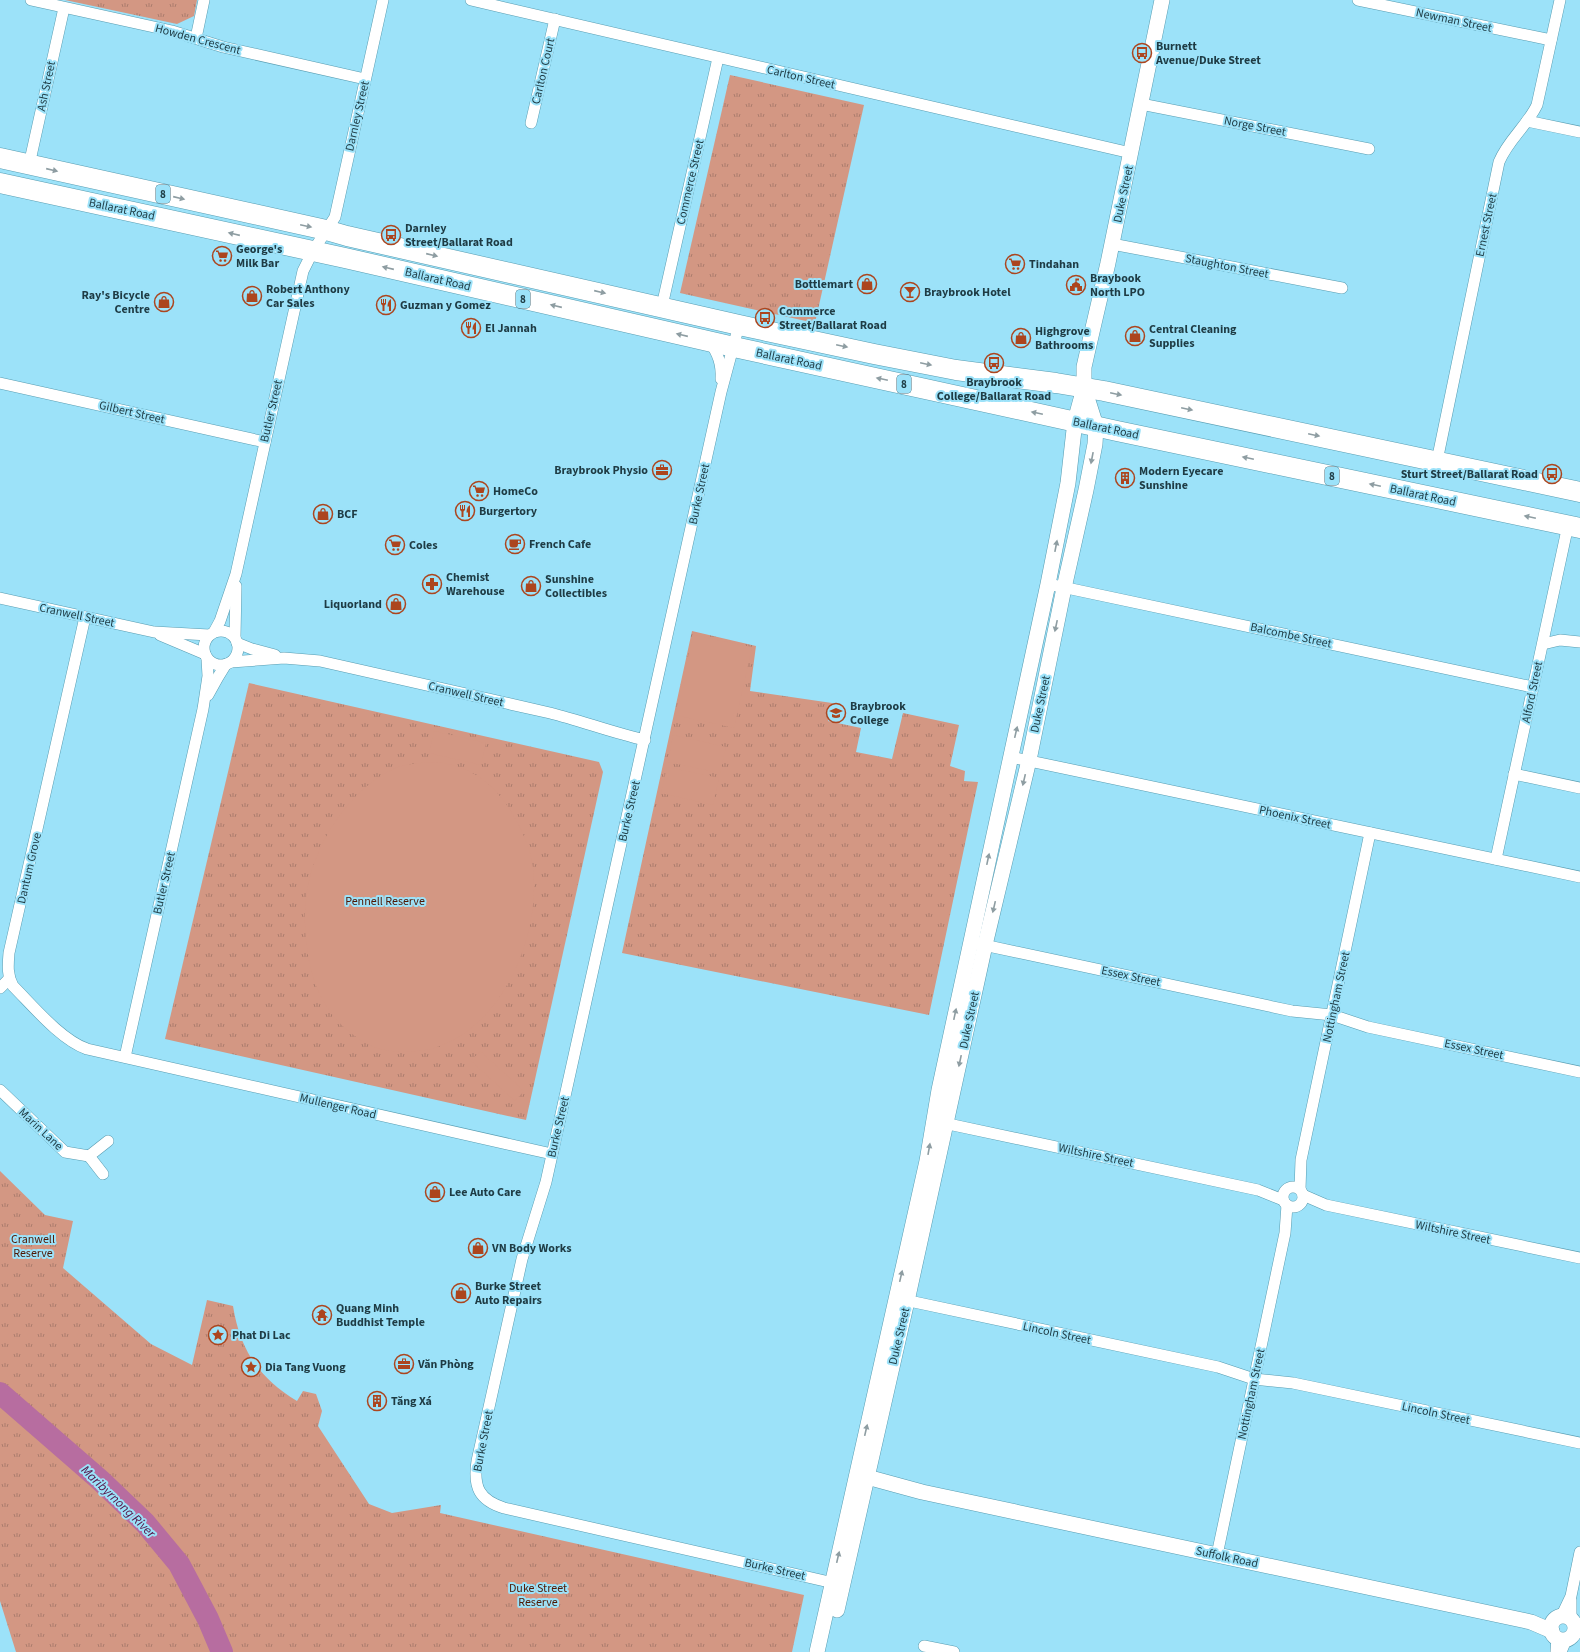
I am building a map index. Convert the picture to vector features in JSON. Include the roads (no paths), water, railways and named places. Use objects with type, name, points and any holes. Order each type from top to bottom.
[{"type":"highway","name":"Ballarat Road","points":[[0,158],[326,230],[347,236],[662,306],[739,325],[956,370],[1084,388],[1580,492]]},
{"type":"highway","name":"Ballarat Road","points":[[0,183],[313,251],[710,342],[1096,426],[1574,526]]},
{"type":"street","name":"Howden Crescent","points":[[31,0],[172,31],[223,47],[365,79]]},
{"type":"street","points":[[196,38],[204,0]]},
{"type":"street","name":"Darnley Street","points":[[313,251],[335,217],[383,0]]},
{"type":"street","name":"Carlton Street","points":[[471,0],[1131,153]]},
{"type":"street","name":"Duke Street","points":[[941,1122],[939,1090],[1048,584],[1068,483],[1075,421],[1084,388],[1084,367],[1112,244],[1162,0]]},
{"type":"street","name":"Newman Street","points":[[1358,0],[1551,40]]},
{"type":"street","name":"Ernest Street","points":[[1437,461],[1499,162],[1508,144],[1528,121],[1537,106],[1560,0]]},
{"type":"street","name":"Ash Street","points":[[29,165],[64,8]]},
{"type":"street","name":"Carlton Court","points":[[531,123],[555,19]]},
{"type":"street","name":"Commerce Street","points":[[662,306],[718,58]]},
{"type":"street","name":"Norge Street","points":[[1141,104],[1369,149]]},
{"type":"street","points":[[1528,121],[1580,132]]},
{"type":"street","name":"Staughton Street","points":[[1112,244],[1342,288]]},
{"type":"street","name":"Butler Street","points":[[212,633],[220,621],[236,574],[303,271],[313,251]]},
{"type":"street","name":"Burke Street","points":[[739,325],[721,392],[546,1182],[522,1259],[477,1461],[476,1480],[481,1493],[489,1502],[504,1508],[837,1583]]},
{"type":"street","name":"Burke Street","points":[[710,342],[719,356],[721,367],[721,392]]},
{"type":"street","name":"Gilbert Street","points":[[0,383],[265,442]]},
{"type":"street","name":"Duke Street","points":[[817,1652],[837,1583],[862,1480],[941,1122],[1029,760],[1095,444],[1096,426],[1084,388]]},
{"type":"street","name":"Alford Street","points":[[1496,859],[1533,686],[1574,526]]},
{"type":"street","name":"Butler Street","points":[[236,574],[236,640]]},
{"type":"street","name":"Balcombe Street","points":[[1048,584],[1533,686]]},
{"type":"street","name":"Cranwell Street","points":[[0,598],[154,632],[212,633]]},
{"type":"street","name":"Dantum Grove","points":[[9,979],[9,953],[85,617]]},
{"type":"street","points":[[225,631],[236,640],[237,654],[229,663],[216,665],[206,657],[204,644],[212,633],[225,631]]},
{"type":"street","name":"Cranwell Street","points":[[154,632],[206,657]]},
{"type":"street","name":"Cranwell Street","points":[[236,640],[264,653],[284,658],[320,661],[342,665],[562,716],[615,733],[645,740]]},
{"type":"street","points":[[1543,644],[1560,640],[1580,642]]},
{"type":"street","name":"Butler Street","points":[[125,1057],[203,709],[208,676],[206,657]]},
{"type":"street","name":"Cranwell Street","points":[[229,663],[284,658]]},
{"type":"street","name":"Butler Street","points":[[203,709],[210,692],[229,663]]},
{"type":"street","name":"Phoenix Street","points":[[1011,757],[1580,877]]},
{"type":"street","points":[[1514,774],[1580,788]]},
{"type":"street","name":"Nottingham Street","points":[[1217,1555],[1370,833]]},
{"type":"street","name":"Essex Street","points":[[970,942],[1580,1072]]},
{"type":"street","points":[[0,988],[9,979],[13,986],[67,1039],[78,1046],[125,1057]]},
{"type":"street","name":"Mullenger Road","points":[[125,1057],[552,1154]]},
{"type":"street","name":"Marin Lane","points":[[0,1090],[65,1152],[89,1156]]},
{"type":"street","name":"Wiltshire Street","points":[[941,1122],[1580,1258]]},
{"type":"street","points":[[102,1174],[89,1156],[108,1141]]},
{"type":"street","name":"Lincoln Street","points":[[902,1300],[1580,1443]]},
{"type":"street","name":"Suffolk Road","points":[[862,1480],[1531,1622],[1565,1633]]},
{"type":"street","points":[[1565,1633],[1580,1552]]},
{"type":"street","name":"Duke Street","points":[[828,1652],[837,1583]]},
{"type":"street","points":[[924,1646],[954,1652]]},
{"type":"waterway","name":"Maribyrnong River","points":[[0,1393],[100,1480],[145,1523],[179,1564],[208,1619],[222,1652]]},
{"type":"place","name":"Burnett Avenue/Duke Street","points":[[1142,53]]},
{"type":"place","name":"Darnley Street/Ballarat Road","points":[[391,235]]},
{"type":"place","name":"George's Milk Bar","points":[[222,256]]},
{"type":"place","name":"Tindahan","points":[[1015,264]]},
{"type":"place","name":"Bottlemart","points":[[867,284]]},
{"type":"place","name":"Braybook North LPO","points":[[1076,285]]},
{"type":"place","name":"Braybrook Hotel","points":[[910,292]]},
{"type":"place","name":"Robert Anthony Car Sales","points":[[252,296]]},
{"type":"place","name":"Ray's Bicycle Centre","points":[[164,302]]},
{"type":"place","name":"Guzman y Gomez","points":[[386,305]]},
{"type":"place","name":"Commerce Street/Ballarat Road","points":[[765,318]]},
{"type":"place","name":"El Jannah","points":[[471,328]]},
{"type":"place","name":"Central Cleaning Supplies","points":[[1135,336]]},
{"type":"place","name":"Highgrove Bathrooms","points":[[1021,338]]},
{"type":"place","name":"Braybrook College/Ballarat Road","points":[[994,363]]},
{"type":"place","name":"Braybrook Physio","points":[[662,470]]},
{"type":"place","name":"Sturt Street/Ballarat Road","points":[[1552,474]]},
{"type":"place","name":"Modern Eyecare Sunshine","points":[[1125,478]]},
{"type":"place","name":"HomeCo","points":[[479,491]]},
{"type":"place","name":"Burgertory","points":[[465,511]]},
{"type":"place","name":"BCF","points":[[323,514]]},
{"type":"place","name":"French Cafe","points":[[515,544]]},
{"type":"place","name":"Coles","points":[[395,545]]},
{"type":"place","name":"Chemist Warehouse","points":[[432,584]]},
{"type":"place","name":"Sunshine Collectibles","points":[[531,586]]},
{"type":"place","name":"Liquorland","points":[[396,604]]},
{"type":"place","name":"Braybrook College","points":[[836,713]]},
{"type":"place","name":"Lee Auto Care","points":[[435,1192]]},
{"type":"place","name":"VN Body Works","points":[[478,1248]]},
{"type":"place","name":"Burke Street Auto Repairs","points":[[461,1293]]},
{"type":"place","name":"Quang Minh Buddhist Temple","points":[[322,1315]]},
{"type":"place","name":"Phat Di Lac","points":[[218,1335]]},
{"type":"place","name":"Văn Phòng","points":[[404,1364]]},
{"type":"place","name":"Dia Tang Vuong","points":[[251,1367]]},
{"type":"place","name":"Tăng Xá","points":[[377,1401]]},
{"type":"park label","name":"Pennell Reserve","points":[[385,901]]},
{"type":"park label","name":"Cranwell Reserve","points":[[33,1246]]},
{"type":"park label","name":"Duke Street Reserve","points":[[538,1595]]}]
